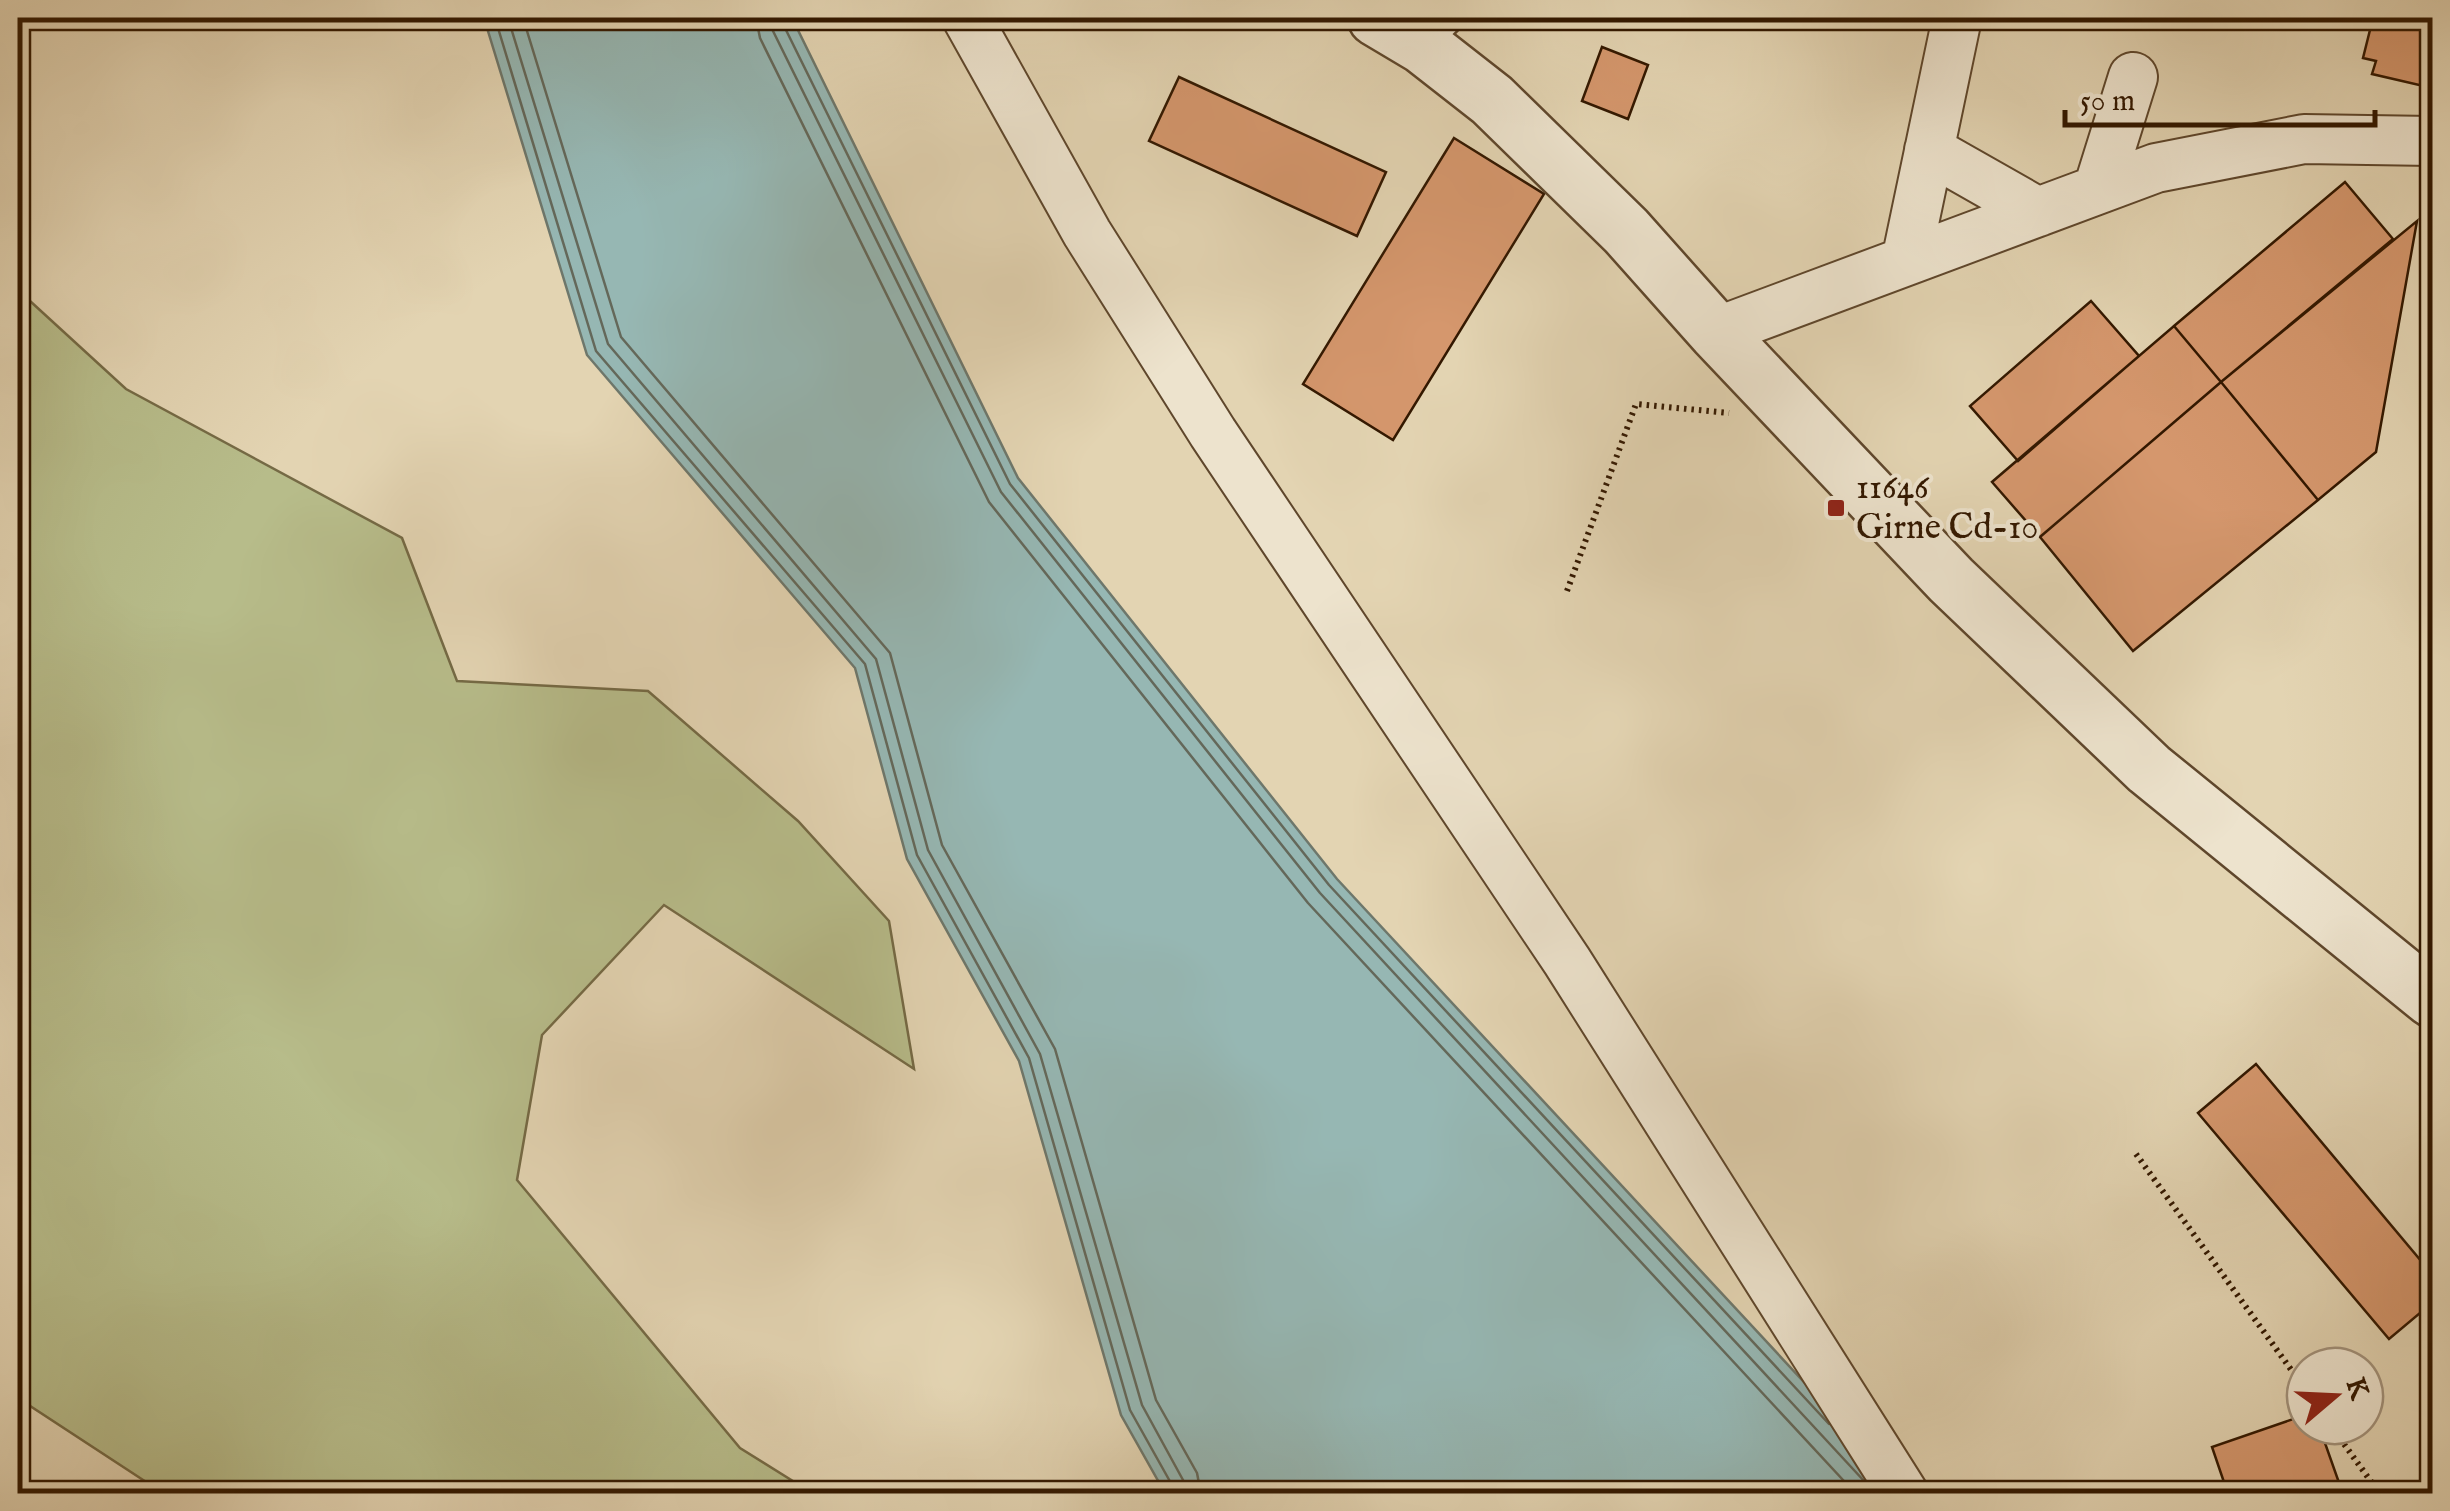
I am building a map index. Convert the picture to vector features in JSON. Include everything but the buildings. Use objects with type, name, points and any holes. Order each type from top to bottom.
[{"type":"street","points":[[966,18],[1087,232],[1213,433],[1578,978],[1904,1494]]},
{"type":"street","points":[[1376,18],[1437,32],[1492,100],[1626,231],[1950,580],[2149,769],[2432,999]]},
{"type":"street","points":[[1906,261],[1956,18]]},
{"type":"street","points":[[2098,189],[2133,76]]},
{"type":"street","points":[[1716,332],[2156,168],[2304,139],[2432,141]]},
{"type":"street","points":[[1929,150],[2038,212]]},
{"type":"path","points":[[1568,592],[1636,404],[1800,420]]},
{"type":"path","points":[[2136,1154],[2285,1362]]},
{"type":"path","points":[[2345,1446],[2380,1494]]},
{"type":"green space","points":[[18,290],[126,389],[402,538],[457,681],[648,691],[798,821],[889,921],[914,1069],[664,905],[542,1035],[517,1180],[740,1448],[812,1493],[163,1493],[18,1398]]},
{"type":"water","points":[[484,18],[792,18],[1018,478],[1337,879],[1907,1493],[1165,1493],[1121,1415],[1019,1061],[907,859],[855,668],[587,355]]},
{"type":"place","name":"11646 Girne Cd-10","points":[[1836,508]]}]
